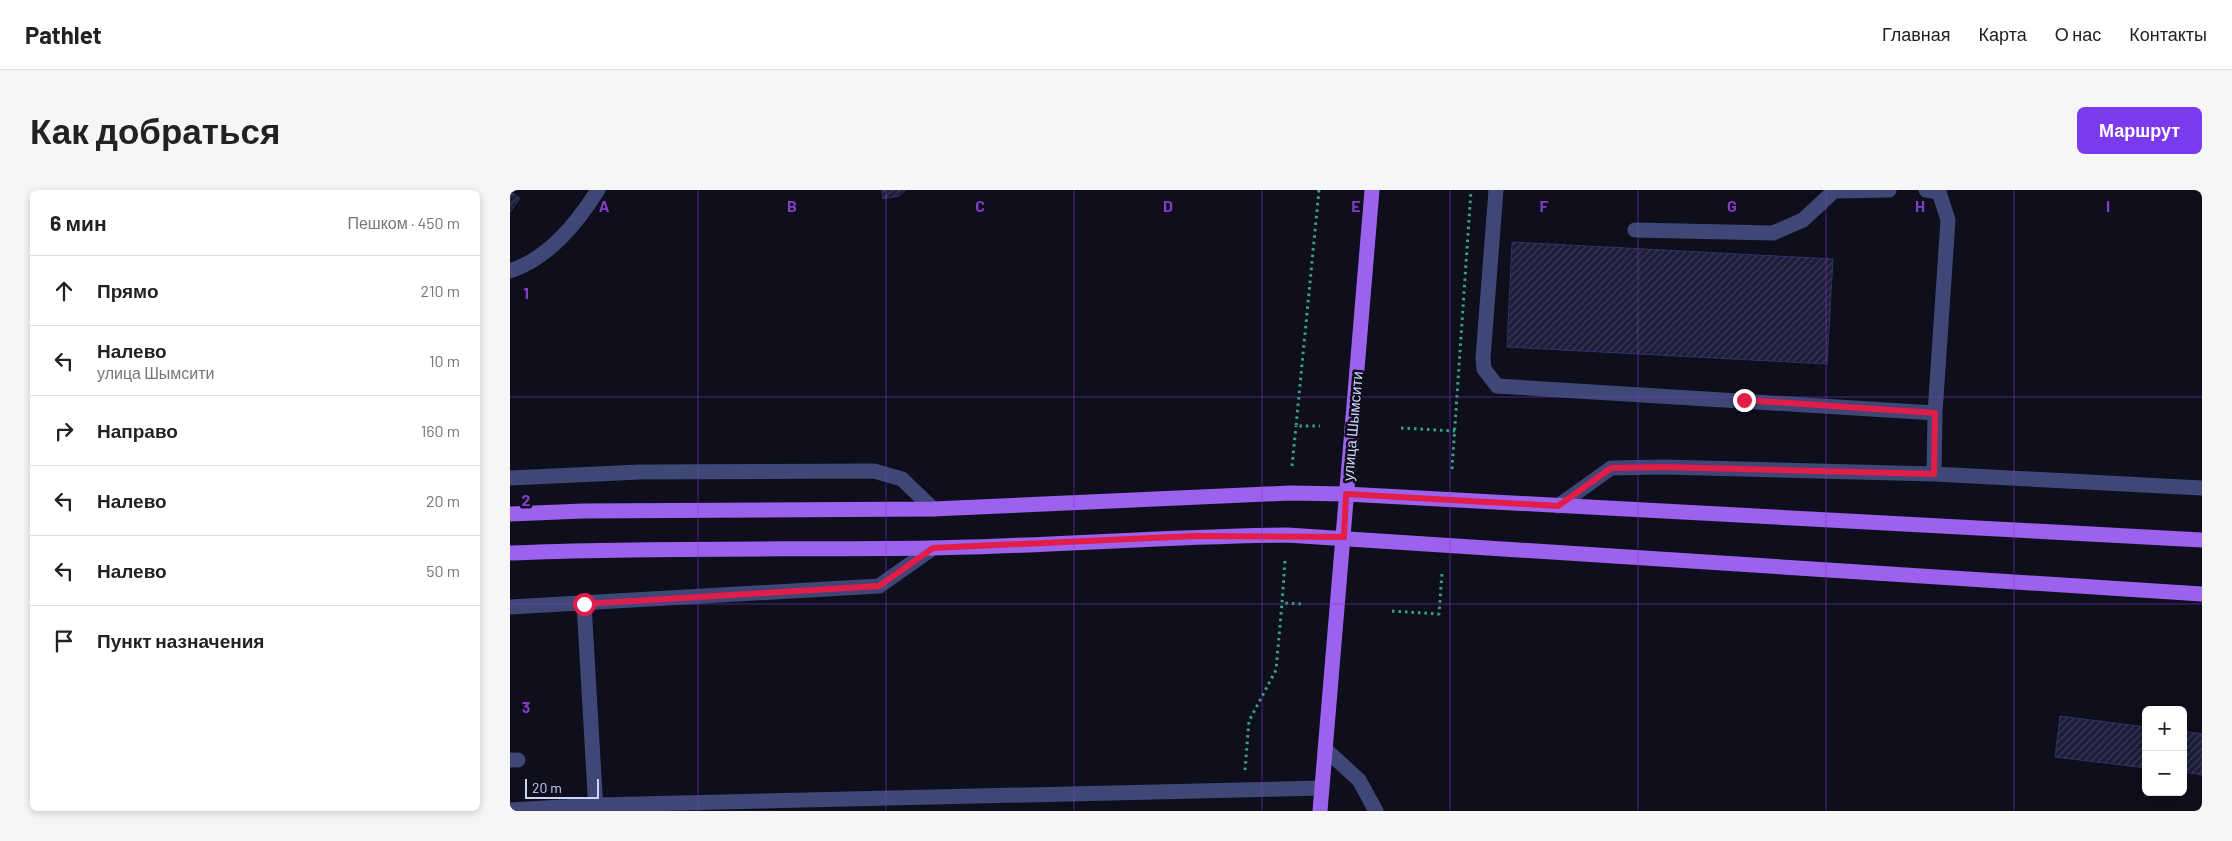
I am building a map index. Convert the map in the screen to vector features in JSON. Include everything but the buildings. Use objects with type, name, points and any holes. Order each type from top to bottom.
[{"type":"main road","name":"улица Шымсити","points":[[1320,811],[1372,190]]},
{"type":"main road","points":[[510,514],[593,511],[933,509],[1290,493],[1346,494],[2202,540]]},
{"type":"main road","points":[[510,552],[933,548],[1196,536],[1344,537],[2202,594]]},
{"type":"street","points":[[510,270],[522,267],[558,242],[582,216],[598,190]]},
{"type":"street","points":[[1496,190],[1483,358],[1484,370],[1497,386],[1935,413]]},
{"type":"street","points":[[1635,230],[1773,233],[1803,220],[1834,191],[1890,190]]},
{"type":"street","points":[[1926,190],[1938,192],[1948,220],[1935,413],[1934,474]]},
{"type":"street","points":[[1558,506],[1611,468],[1663,467],[1934,474],[2202,488]]},
{"type":"street","points":[[510,478],[640,472],[874,471],[902,479],[933,509]]},
{"type":"street","points":[[510,607],[879,586],[933,548]]},
{"type":"street","points":[[584,604],[596,808]]},
{"type":"street","points":[[1325,749],[1359,780],[1376,811]]},
{"type":"street","points":[[510,810],[1322,788]]},
{"type":"path","points":[[1292,466],[1319,190]]},
{"type":"path","points":[[1452,469],[1471,190]]},
{"type":"path","points":[[1296,426],[1320,426]]},
{"type":"path","points":[[1401,428],[1455,431]]},
{"type":"path","points":[[1243,790],[1249,721],[1276,670],[1285,561]]},
{"type":"path","points":[[1392,611],[1439,614],[1442,573]]},
{"type":"path","points":[[1282,603],[1303,604]]},
{"type":"route","points":[[584,604],[879,586],[933,548],[1196,536],[1287,535],[1344,537],[1346,494],[1558,506],[1611,468],[1663,467],[1934,474],[1935,413],[1744,400]]}]
